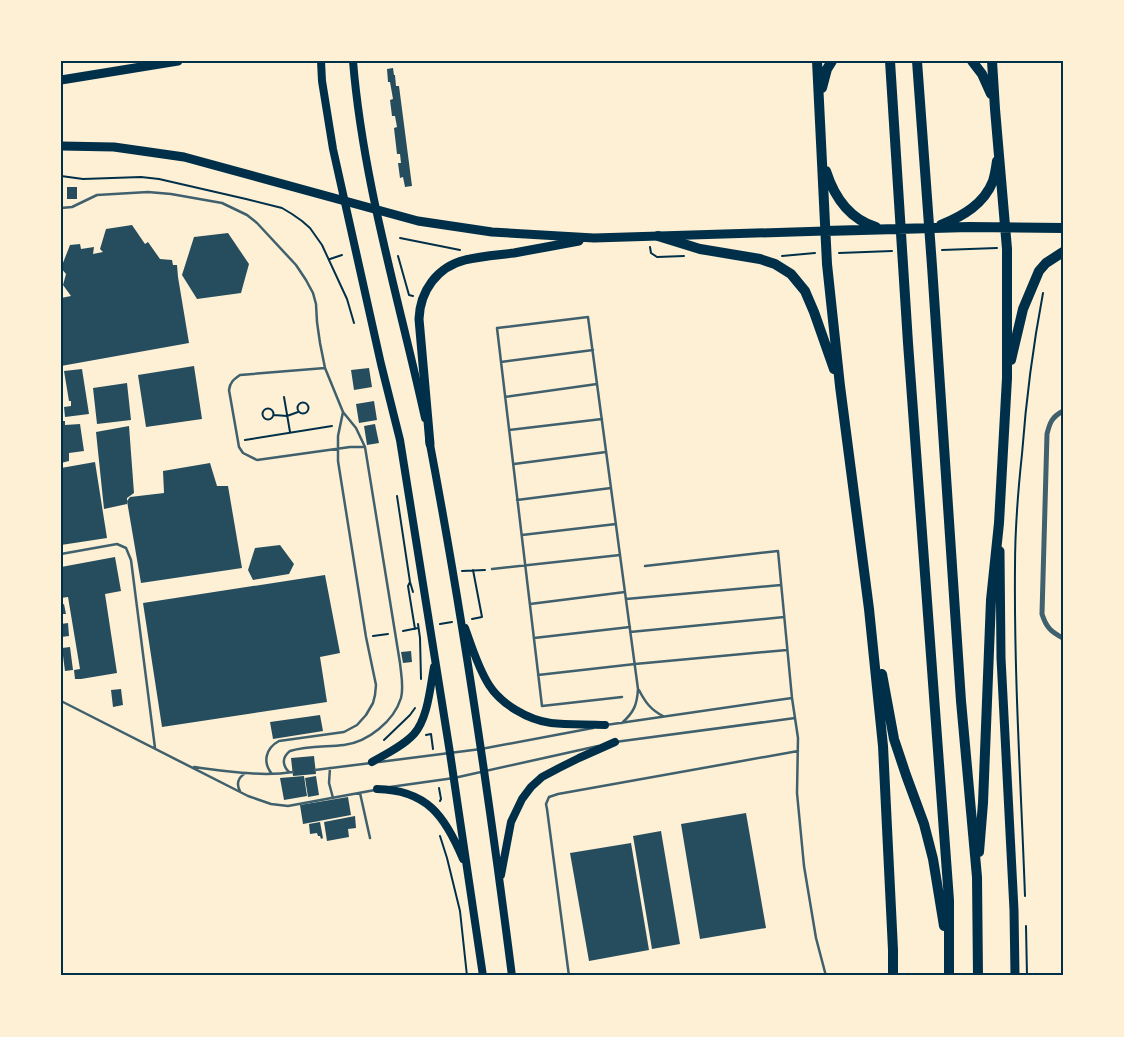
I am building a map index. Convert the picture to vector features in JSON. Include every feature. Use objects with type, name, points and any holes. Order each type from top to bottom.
[{"type":"highway","points":[[817,61],[830,297],[869,609],[883,746],[893,976]]},
{"type":"highway","points":[[820,114],[823,83],[827,69],[832,61]]},
{"type":"highway","points":[[890,61],[908,342],[949,900],[949,976]]},
{"type":"highway","points":[[917,61],[960,683],[977,878],[978,976]]},
{"type":"highway","points":[[972,61],[990,89],[995,109]]},
{"type":"highway","points":[[977,878],[984,804],[991,600],[1000,523],[1007,378],[1007,248],[992,61]]},
{"type":"highway","points":[[933,228],[962,215],[976,206],[986,194],[993,180],[999,151]]},
{"type":"highway","points":[[822,153],[830,183],[846,209],[867,224],[884,229]]},
{"type":"highway","points":[[825,231],[969,227],[1063,228]]},
{"type":"highway","points":[[658,236],[700,249],[743,256],[775,264],[791,274],[805,291],[840,386]]},
{"type":"highway","points":[[1007,378],[1023,309],[1039,272],[1046,262],[1063,252]]},
{"type":"highway","points":[[869,609],[894,739],[924,824],[933,859],[949,953]]},
{"type":"main road","points":[[61,80],[178,61]]},
{"type":"main road","points":[[321,61],[332,149],[400,440],[454,778],[483,976]]},
{"type":"main road","points":[[353,61],[363,147],[430,444],[481,749],[512,976]]},
{"type":"main road","points":[[61,146],[114,147],[184,157],[418,221],[492,232],[594,238],[825,231]]},
{"type":"main road","points":[[430,444],[419,319],[422,299],[431,282],[445,268],[465,260],[594,238]]},
{"type":"main road","points":[[1000,523],[1001,658],[1014,910],[1015,976]]},
{"type":"main road","points":[[459,614],[478,662],[490,686],[505,703],[533,719],[549,723],[605,725]]},
{"type":"main road","points":[[372,762],[400,746],[420,725],[424,715],[435,660]]},
{"type":"main road","points":[[500,882],[511,822],[522,799],[531,787],[542,777],[578,758],[615,742]]},
{"type":"main road","points":[[377,789],[408,794],[435,810],[452,834],[468,872]]},
{"type":"street","points":[[1063,411],[1055,416],[1050,423],[1048,434],[1042,614],[1048,628],[1063,638]]},
{"type":"lane","points":[[61,208],[72,207],[97,195],[148,192],[222,203],[257,223],[296,265],[313,292],[326,368],[343,412],[356,428],[365,447],[400,663],[402,688],[401,697],[396,709],[378,730],[363,739],[346,745],[290,751],[283,761],[284,766],[291,772],[272,774],[247,773],[193,767]]},
{"type":"lane","points":[[622,697],[542,706],[497,328],[588,317],[638,688],[634,709],[622,723]]},
{"type":"lane","points":[[501,362],[593,350]]},
{"type":"lane","points":[[326,368],[240,375],[234,379],[229,390],[239,447],[243,453],[257,460],[350,447],[365,447]]},
{"type":"lane","points":[[505,397],[597,384]]},
{"type":"lane","points":[[272,774],[267,766],[266,756],[271,747],[279,742],[344,732],[357,725],[366,715],[375,695],[376,685],[339,471],[337,449],[339,425],[343,412]]},
{"type":"lane","points":[[509,430],[602,419]]},
{"type":"lane","points":[[513,464],[606,452]]},
{"type":"lane","points":[[517,500],[611,488]]},
{"type":"lane","points":[[522,535],[616,524]]},
{"type":"lane","points":[[61,554],[117,544],[126,548],[131,560],[155,748]]},
{"type":"lane","points":[[645,566],[778,551],[798,750],[797,793],[802,848],[813,920],[826,976]]},
{"type":"lane","points":[[492,569],[620,556]]},
{"type":"lane","points":[[626,599],[781,585]]},
{"type":"lane","points":[[530,604],[625,592]]},
{"type":"lane","points":[[630,632],[784,617]]},
{"type":"lane","points":[[534,638],[630,627]]},
{"type":"lane","points":[[538,675],[787,650]]},
{"type":"lane","points":[[638,688],[654,712],[664,717]]},
{"type":"lane","points":[[315,770],[481,749],[605,725],[792,698]]},
{"type":"lane","points":[[61,700],[241,793],[271,804],[288,806],[377,789],[454,778],[615,742],[795,718]]},
{"type":"lane","points":[[569,976],[546,804],[550,797],[798,750]]},
{"type":"lane","points":[[330,768],[329,783],[333,798]]},
{"type":"lane","points":[[241,793],[238,781],[240,777],[247,773]]},
{"type":"lane","points":[[360,793],[370,838]]},
{"type":"path","points":[[400,238],[460,250],[460,255]]},
{"type":"path","points":[[938,250],[997,248]]},
{"type":"path","points":[[396,250],[409,295],[414,295]]},
{"type":"path","points":[[839,253],[898,251]]},
{"type":"path","points":[[767,262],[772,256],[819,253]]},
{"type":"path","points":[[329,259],[342,255]]},
{"type":"path","points":[[1025,896],[1015,566],[1017,503],[1026,407],[1037,322],[1044,289]]},
{"type":"path","points":[[284,397],[290,433]]},
{"type":"path","points":[[274,415],[287,416],[299,411],[300,413],[306,413],[308,412],[308,406],[301,404],[299,411]]},
{"type":"path","points":[[269,409],[272,410],[274,415],[268,420],[263,416],[264,411],[269,409]]},
{"type":"path","points":[[238,441],[339,425]]},
{"type":"path","points":[[397,496],[410,582],[414,596]]},
{"type":"path","points":[[482,617],[474,570],[492,569]]},
{"type":"path","points":[[410,582],[408,586],[414,629]]},
{"type":"path","points":[[418,620],[421,680]]},
{"type":"path","points":[[372,636],[387,634]]},
{"type":"path","points":[[384,740],[416,707]]},
{"type":"path","points":[[435,810],[441,799],[438,780]]},
{"type":"path","points":[[439,834],[460,911],[467,976]]},
{"type":"path","points":[[1026,926],[1028,976]]},
{"type":"building","points":[[393,68],[396,86],[399,86],[412,186],[405,187],[403,177],[400,178],[398,163],[401,163],[400,154],[397,154],[394,128],[397,127],[395,116],[392,116],[390,100],[393,99],[390,82],[388,82],[387,69]]},
{"type":"building","points":[[67,187],[77,187],[77,199],[67,199]]},
{"type":"building","points":[[132,225],[145,244],[148,242],[160,259],[172,260],[173,265],[177,265],[189,343],[61,366],[61,298],[71,296],[63,285],[66,274],[61,268],[70,245],[80,244],[81,249],[94,247],[93,254],[103,252],[100,249],[106,229]]},
{"type":"building","points":[[228,233],[249,264],[241,293],[197,299],[182,275],[194,237]]},
{"type":"building","points":[[194,366],[202,419],[146,427],[138,375]]},
{"type":"building","points":[[369,368],[372,387],[354,390],[351,370]]},
{"type":"building","points":[[82,369],[89,414],[65,417],[64,407],[71,406],[71,401],[69,401],[64,371]]},
{"type":"building","points":[[127,383],[131,420],[97,424],[93,388]]},
{"type":"building","points":[[374,401],[377,420],[359,423],[356,404]]},
{"type":"building","points":[[61,421],[65,421],[65,425],[80,424],[84,451],[69,453],[69,461],[61,463]]},
{"type":"building","points":[[375,424],[379,443],[367,445],[364,426]]},
{"type":"building","points":[[129,426],[134,493],[127,498],[127,504],[104,509],[96,432]]},
{"type":"building","points":[[95,462],[107,538],[61,545],[61,468]]},
{"type":"building","points":[[210,463],[217,486],[228,486],[242,568],[141,583],[127,501],[130,497],[164,493],[163,471]]},
{"type":"building","points":[[280,545],[294,564],[289,574],[253,580],[248,570],[255,548]]},
{"type":"building","points":[[115,557],[121,591],[105,594],[117,673],[75,679],[74,670],[80,669],[68,597],[61,598],[61,567]]},
{"type":"building","points":[[325,575],[340,653],[320,657],[327,702],[162,727],[143,603]]},
{"type":"building","points":[[64,604],[66,614],[61,614],[61,605]]},
{"type":"building","points":[[68,623],[69,636],[61,637],[61,624]]},
{"type":"building","points":[[70,647],[73,670],[65,671],[62,648]]},
{"type":"building","points":[[411,651],[412,662],[403,663],[401,652]]},
{"type":"building","points":[[121,689],[123,705],[113,707],[111,690]]},
{"type":"building","points":[[320,715],[323,731],[273,739],[270,722]]},
{"type":"building","points":[[314,756],[316,774],[293,776],[291,758]]},
{"type":"building","points":[[304,776],[307,796],[284,800],[280,778]]},
{"type":"building","points":[[316,776],[319,795],[308,797],[305,778]]},
{"type":"building","points":[[348,797],[351,815],[303,824],[300,805]]},
{"type":"building","points":[[746,813],[766,928],[700,939],[681,824]]},
{"type":"building","points":[[355,816],[356,828],[348,829],[349,837],[327,841],[324,822]]},
{"type":"building","points":[[320,822],[323,838],[321,839],[317,833],[310,834],[309,824]]},
{"type":"building","points":[[661,831],[680,944],[652,949],[633,836]]},
{"type":"building","points":[[631,843],[649,950],[589,961],[570,853]]}]
